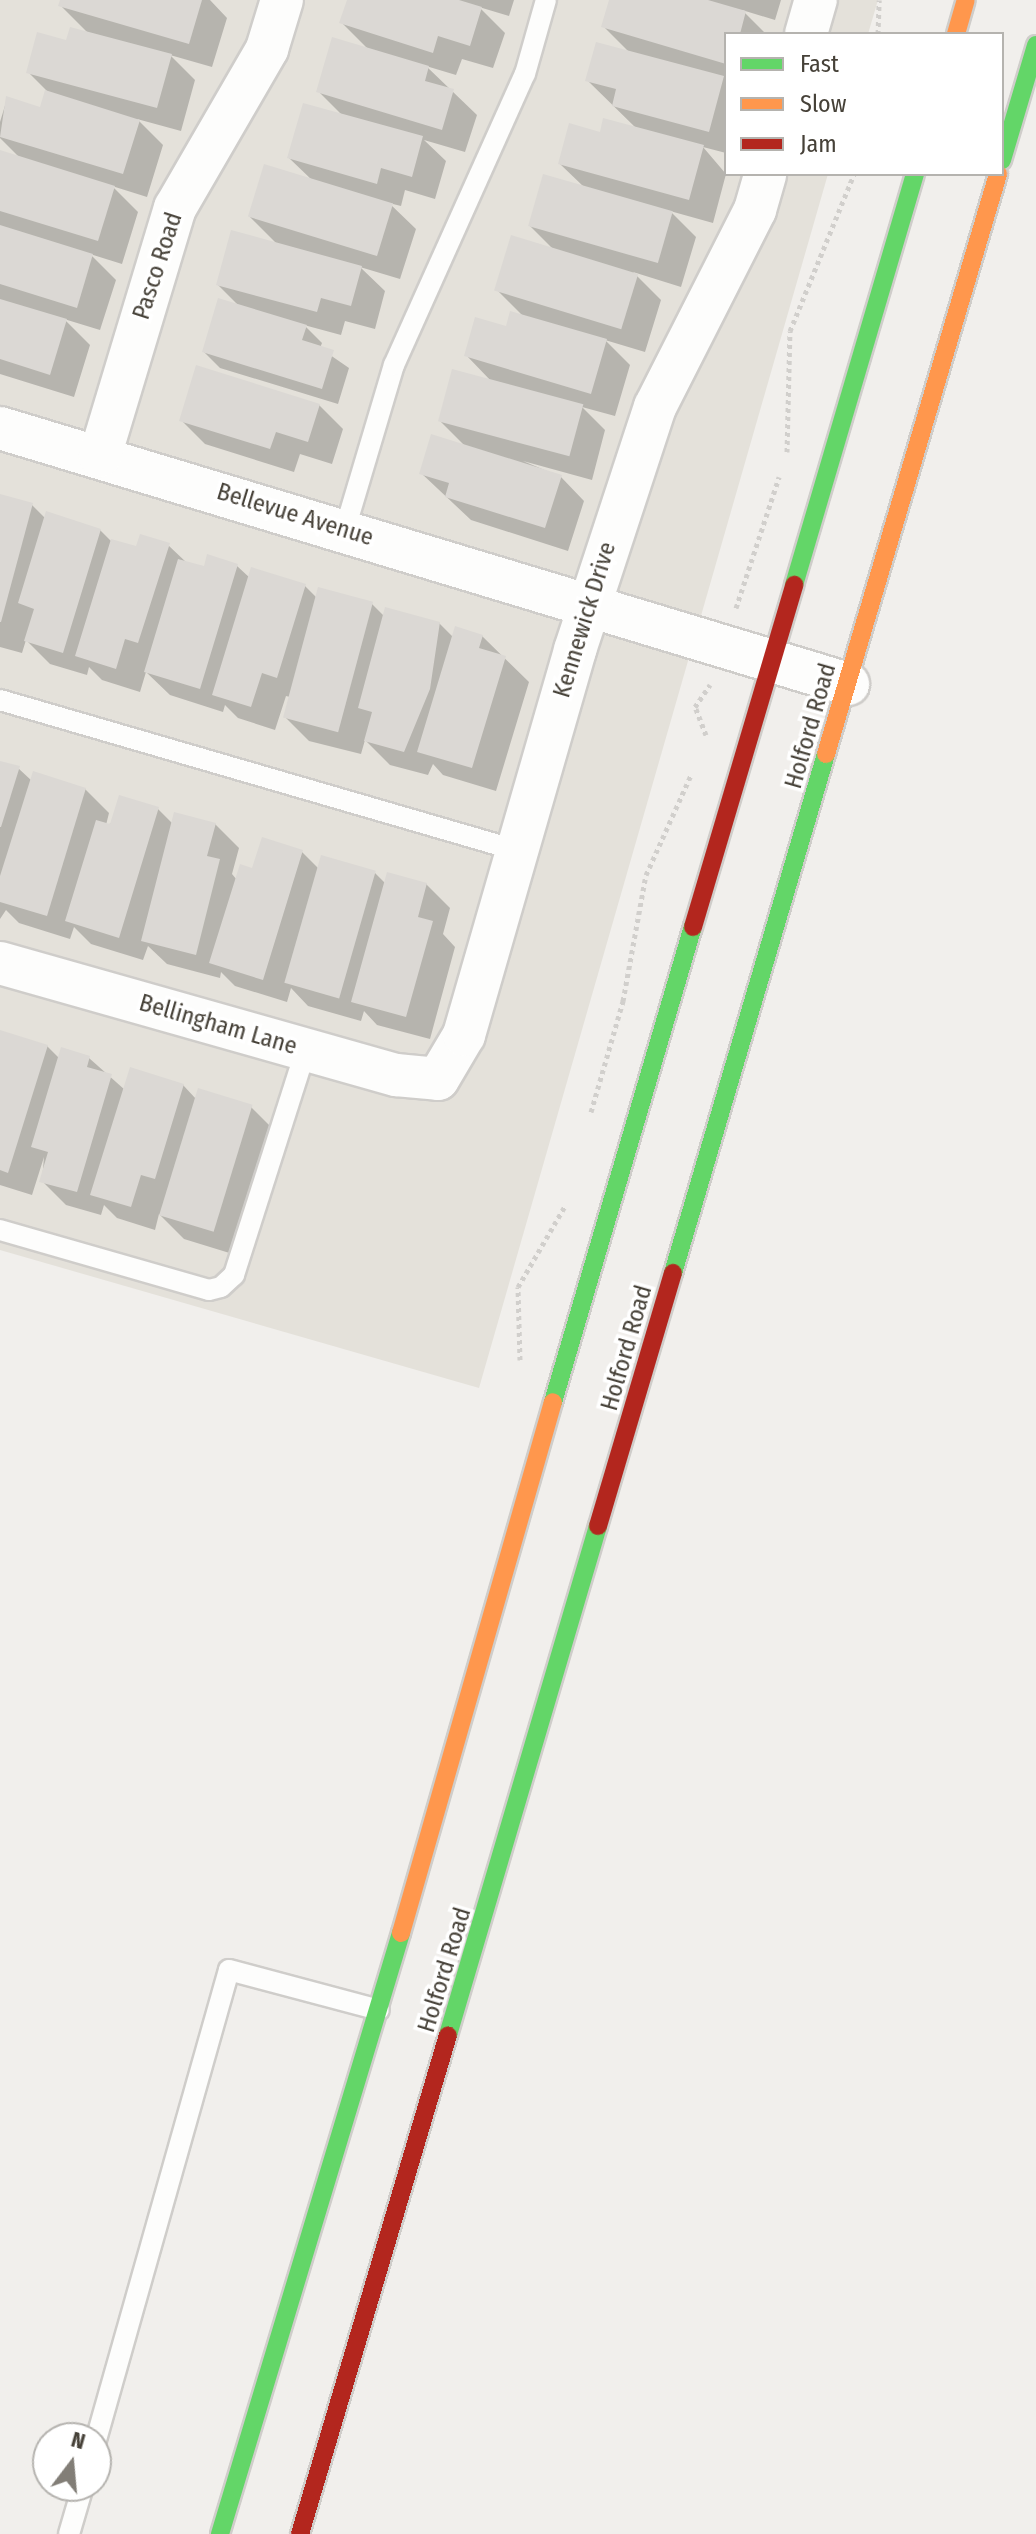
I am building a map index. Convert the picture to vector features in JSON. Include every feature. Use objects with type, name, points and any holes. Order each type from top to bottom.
[{"type":"street","name":"Pasco Road","points":[[100,456],[175,208],[267,49],[282,0]]},
{"type":"street","points":[[807,32],[816,0]]},
{"type":"street","points":[[957,32],[966,0]]},
{"type":"street","points":[[1004,153],[1036,45]]},
{"type":"street","name":"Kennewick Drive","points":[[438,1079],[464,1035],[590,604],[655,407],[755,210],[764,176]]},
{"type":"street","points":[[220,2534],[379,2010],[770,661],[914,176]]},
{"type":"street","name":"Holford Road","points":[[300,2534],[997,176]]},
{"type":"street","name":"Bellevue Avenue","points":[[0,428],[345,529],[848,684]]},
{"type":"street","name":"Bellingham Lane","points":[[0,963],[396,1075],[438,1079]]},
{"type":"lane","points":[[345,529],[394,365],[525,74],[546,0]]},
{"type":"lane","points":[[0,700],[519,851]]},
{"type":"lane","points":[[0,1230],[209,1290],[221,1287],[234,1275],[306,1050]]},
{"type":"lane","points":[[101,2422],[229,1970],[379,2010]]},
{"type":"lane","points":[[69,2534],[78,2502]]},
{"type":"path","points":[[878,32],[879,0]]},
{"type":"path","points":[[787,458],[790,331],[853,176]]},
{"type":"path","points":[[735,612],[782,471]]},
{"type":"path","points":[[703,745],[706,734],[695,707],[713,678]]},
{"type":"path","points":[[591,1116],[623,1001],[646,875],[695,767]]},
{"type":"path","points":[[518,1370],[518,1287],[568,1201]]},
{"type":"shaded area","points":[[0,0],[878,0],[869,32],[724,32],[724,176],[827,176],[479,1388],[0,1250]]},
{"type":"building","points":[[60,0],[202,0],[189,44],[58,6]]},
{"type":"building","points":[[347,0],[459,0],[482,7],[470,46],[438,36],[433,53],[339,23]]},
{"type":"building","points":[[609,0],[708,0],[746,11],[741,32],[724,32],[724,63],[601,27]]},
{"type":"building","points":[[70,27],[172,54],[157,108],[26,73],[37,32],[66,40]]},
{"type":"building","points":[[332,37],[429,66],[425,81],[454,89],[442,130],[316,92]]},
{"type":"building","points":[[596,42],[724,76],[709,132],[612,106],[616,89],[585,81]]},
{"type":"building","points":[[45,90],[140,120],[123,174],[0,137],[6,96],[40,107]]},
{"type":"building","points":[[303,103],[423,136],[412,177],[381,168],[377,184],[287,158]]},
{"type":"building","points":[[603,118],[704,145],[689,200],[558,164],[569,123],[600,132]]},
{"type":"building","points":[[0,150],[115,186],[98,241],[0,211]]},
{"type":"building","points":[[264,164],[393,203],[377,256],[248,217]]},
{"type":"building","points":[[543,174],[673,211],[658,263],[528,226]]},
{"type":"building","points":[[0,225],[93,254],[77,308],[0,284]]},
{"type":"building","points":[[231,230],[362,266],[351,306],[321,298],[317,312],[216,285]]},
{"type":"building","points":[[511,235],[638,274],[621,329],[494,290]]},
{"type":"building","points":[[218,298],[307,325],[302,340],[334,350],[322,389],[202,352]]},
{"type":"building","points":[[0,299],[67,319],[50,375],[0,359]]},
{"type":"building","points":[[510,311],[607,339],[591,394],[464,356],[475,317],[506,326]]},
{"type":"building","points":[[196,365],[320,404],[308,442],[276,432],[270,449],[179,421]]},
{"type":"building","points":[[452,369],[583,404],[569,456],[438,421]]},
{"type":"building","points":[[431,434],[562,475],[545,528],[445,497],[449,483],[419,474]]},
{"type":"building","points":[[0,494],[33,503],[1,622],[0,622]]},
{"type":"building","points":[[46,511],[101,529],[63,653],[24,641],[34,609],[18,603]]},
{"type":"building","points":[[140,534],[170,543],[138,643],[125,639],[116,669],[75,656],[111,539],[136,546]]},
{"type":"building","points":[[207,554],[238,564],[200,689],[144,672],[178,559],[204,566]]},
{"type":"building","points":[[251,567],[306,584],[277,678],[262,673],[251,707],[212,695]]},
{"type":"building","points":[[318,587],[373,602],[338,732],[283,717]]},
{"type":"building","points":[[385,607],[440,622],[430,689],[404,752],[364,741],[372,712],[358,708]]},
{"type":"building","points":[[455,626],[483,635],[479,648],[506,656],[472,768],[417,752]]},
{"type":"building","points":[[0,761],[20,766],[1,827],[0,827]]},
{"type":"building","points":[[33,771],[86,788],[47,916],[0,902],[0,876]]},
{"type":"building","points":[[119,795],[159,807],[119,938],[65,921],[96,820],[110,824]]},
{"type":"building","points":[[174,812],[216,823],[207,856],[220,859],[196,955],[141,941]]},
{"type":"building","points":[[262,837],[303,850],[263,980],[209,963],[240,864],[252,868]]},
{"type":"building","points":[[321,855],[376,871],[339,999],[284,983]]},
{"type":"building","points":[[387,872],[427,883],[418,917],[433,921],[406,1017],[351,1002]]},
{"type":"building","points":[[0,1030],[48,1045],[8,1173],[0,1170]]},
{"type":"building","points":[[61,1047],[90,1056],[87,1067],[112,1074],[77,1192],[39,1182],[48,1152],[31,1147]]},
{"type":"building","points":[[130,1067],[184,1084],[155,1179],[141,1175],[131,1207],[90,1195]]},
{"type":"building","points":[[198,1088],[253,1105],[214,1232],[159,1215]]},
{"type":"traffic: fast","points":[[1004,153],[1036,45]]},
{"type":"traffic: fast","points":[[794,585],[914,176]]},
{"type":"traffic: fast","points":[[673,1273],[826,754]]},
{"type":"traffic: fast","points":[[553,1402],[693,927]]},
{"type":"traffic: fast","points":[[448,2035],[598,1526]]},
{"type":"traffic: fast","points":[[220,2534],[401,1933]]},
{"type":"traffic: slow","points":[[957,32],[966,0]]},
{"type":"traffic: slow","points":[[826,754],[997,176]]},
{"type":"traffic: slow","points":[[401,1933],[553,1402]]},
{"type":"traffic: jam","points":[[693,927],[794,585]]},
{"type":"traffic: jam","points":[[598,1526],[673,1273]]},
{"type":"traffic: jam","points":[[300,2534],[448,2035]]}]
